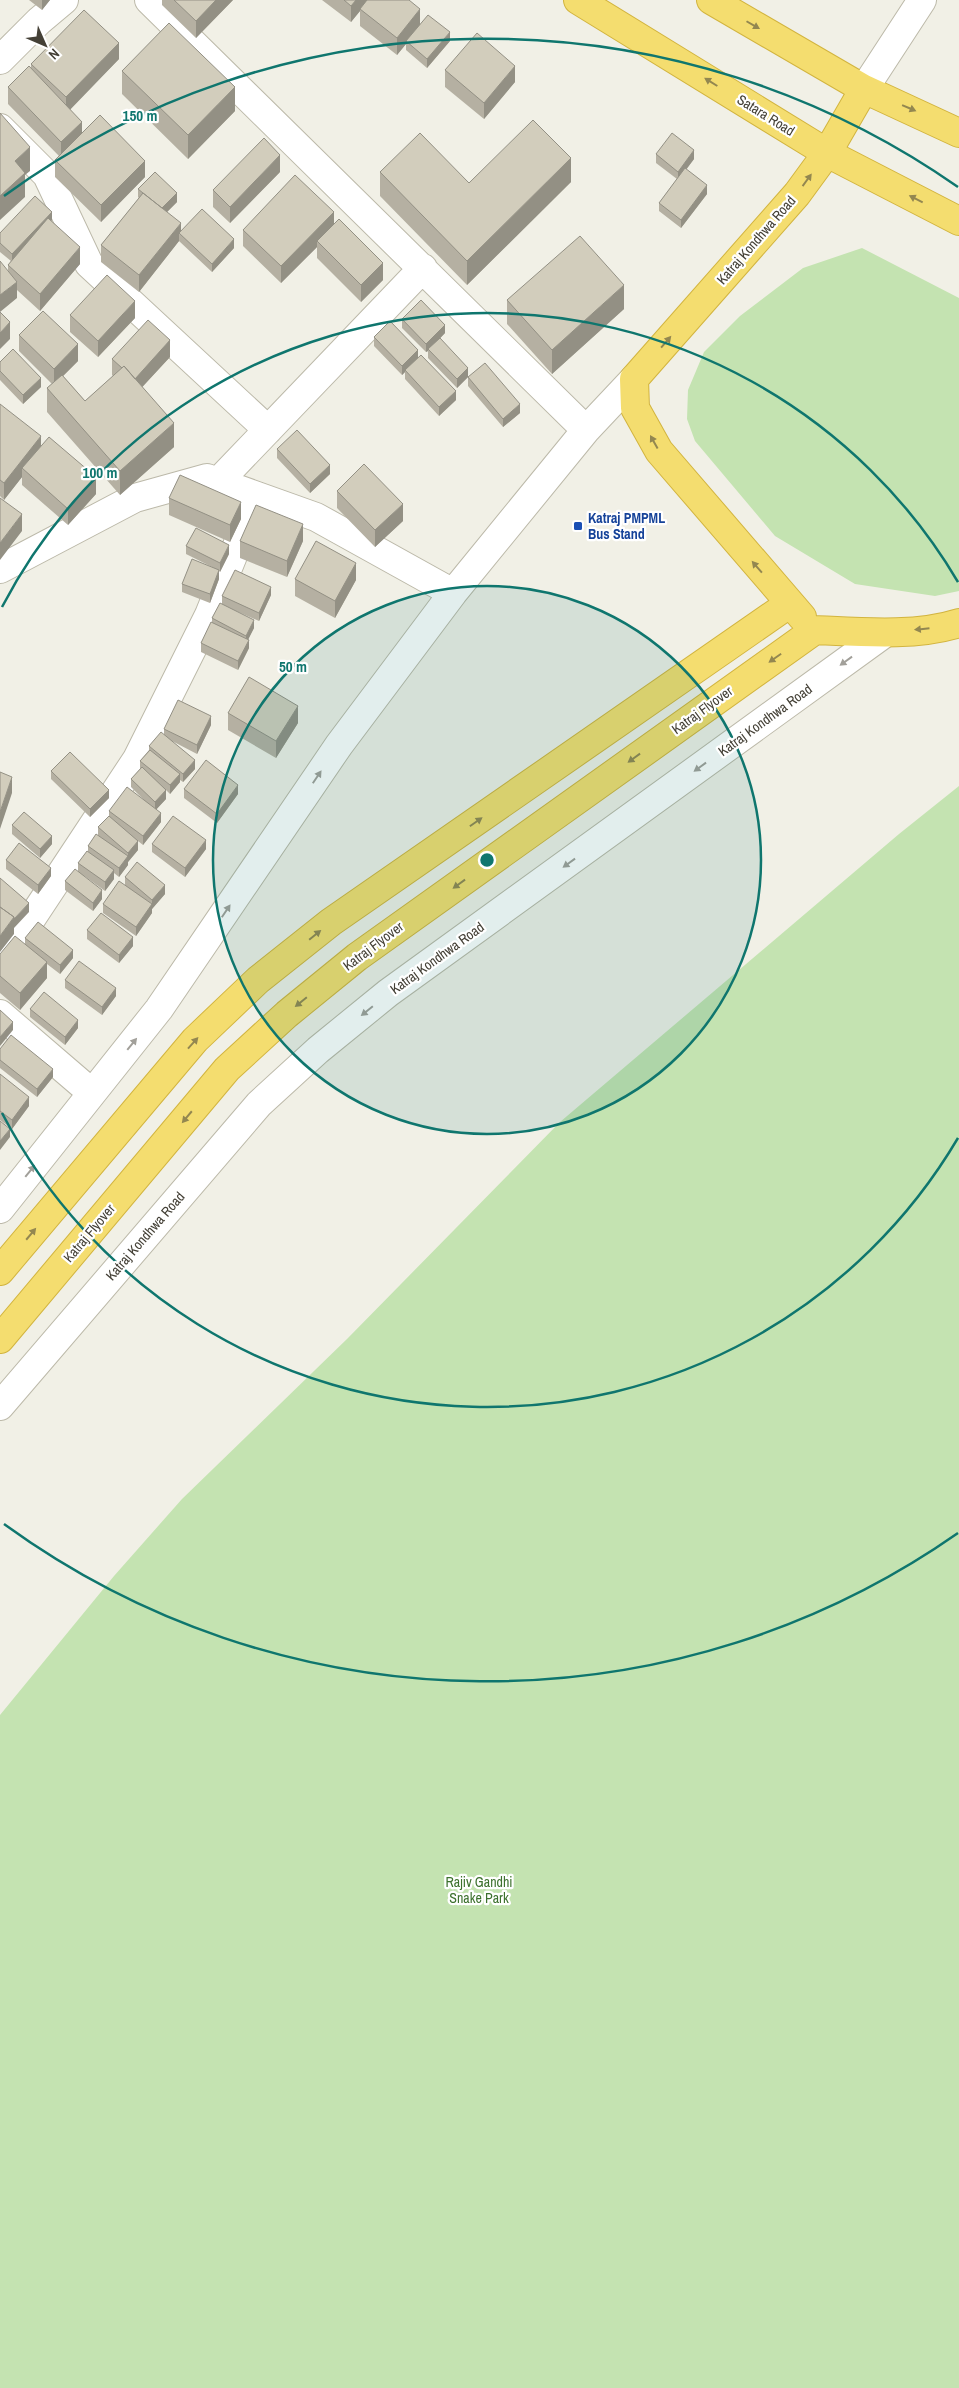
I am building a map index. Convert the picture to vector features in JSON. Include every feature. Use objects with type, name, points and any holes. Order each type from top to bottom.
[{"type":"highway","name":"Satara Road","points":[[578,0],[827,153],[959,221]]},
{"type":"highway","points":[[711,0],[864,89],[959,133]]},
{"type":"highway","name":"Katraj Kondhwa Road","points":[[634,379],[797,194],[827,153],[864,89]]},
{"type":"highway","points":[[634,379],[635,408],[659,451],[789,604],[815,630],[885,633],[948,627],[959,623]]},
{"type":"highway","points":[[0,1271],[195,1040],[258,980],[331,922],[789,604]]},
{"type":"highway","name":"Katraj Flyover","points":[[0,1339],[227,1069],[287,1014],[357,957],[815,630]]},
{"type":"street","points":[[3,53],[64,0]]},
{"type":"street","points":[[149,0],[586,430]]},
{"type":"street","points":[[864,89],[922,0]]},
{"type":"street","points":[[0,128],[47,175],[89,264],[268,430]]},
{"type":"street","points":[[218,482],[423,268]]},
{"type":"street","name":"Katraj Kondhwa Road","points":[[0,1209],[159,1009],[339,746],[453,593],[586,430],[634,379]]},
{"type":"street","points":[[0,568],[135,498],[207,478],[316,517],[453,593]]},
{"type":"street","points":[[0,966],[137,759],[209,615],[257,496]]},
{"type":"street","name":"Katraj Kondhwa Road","points":[[0,1406],[259,1104],[318,1050],[388,994],[885,633]]},
{"type":"street","points":[[0,1014],[92,1093]]},
{"type":"green space","points":[[862,248],[959,298],[959,591],[935,596],[855,584],[775,536],[695,441],[687,419],[688,390],[704,352],[740,316],[803,268]]},
{"type":"green space","name":"Rajiv Gandhi Snake Park","points":[[959,786],[959,2388],[0,2388],[0,1715],[114,1576],[182,1499],[348,1338],[560,1122],[899,834]]},
{"type":"building","points":[[174,0],[216,0],[196,21]]},
{"type":"building","points":[[344,0],[356,0],[351,6]]},
{"type":"building","points":[[367,0],[409,0],[420,9],[397,38],[360,9]]},
{"type":"building","points":[[84,10],[119,43],[66,97],[31,64]]},
{"type":"building","points":[[428,15],[450,32],[427,59],[406,41]]},
{"type":"building","points":[[169,23],[235,87],[188,135],[122,71]]},
{"type":"building","points":[[477,33],[515,66],[484,103],[445,70]]},
{"type":"building","points":[[29,66],[82,122],[61,142],[8,87]]},
{"type":"building","points":[[0,113],[30,147],[15,161],[25,173],[0,196]]},
{"type":"building","points":[[100,115],[145,161],[101,205],[55,160]]},
{"type":"building","points":[[533,120],[571,158],[467,261],[380,172],[420,133],[469,183]]},
{"type":"building","points":[[672,133],[694,150],[678,172],[656,154]]},
{"type":"building","points":[[264,138],[280,155],[230,207],[213,190]]},
{"type":"building","points":[[685,168],[707,185],[681,220],[659,203]]},
{"type":"building","points":[[155,172],[177,193],[162,208],[138,189]]},
{"type":"building","points":[[295,175],[334,212],[281,266],[243,230]]},
{"type":"building","points":[[143,193],[181,223],[139,275],[101,245]]},
{"type":"building","points":[[35,196],[52,212],[12,254],[0,243],[0,233]]},
{"type":"building","points":[[202,209],[234,239],[212,264],[179,233]]},
{"type":"building","points":[[48,218],[80,247],[40,294],[8,265]]},
{"type":"building","points":[[339,219],[383,263],[361,285],[317,241]]},
{"type":"building","points":[[580,236],[624,285],[552,350],[507,300]]},
{"type":"building","points":[[0,261],[17,282],[0,295]]},
{"type":"building","points":[[107,275],[135,301],[98,341],[70,315]]},
{"type":"building","points":[[421,300],[445,325],[426,344],[402,319]]},
{"type":"building","points":[[43,311],[78,344],[54,369],[19,335]]},
{"type":"building","points":[[0,312],[10,322],[0,333]]},
{"type":"building","points":[[148,320],[170,340],[135,379],[124,366],[122,368],[112,359]]},
{"type":"building","points":[[390,321],[418,350],[402,366],[374,337]]},
{"type":"building","points":[[440,338],[468,368],[457,379],[428,349]]},
{"type":"building","points":[[13,349],[41,378],[23,395],[0,371],[0,362]]},
{"type":"building","points":[[421,355],[456,391],[439,407],[405,370]]},
{"type":"building","points":[[485,363],[520,404],[503,419],[468,377]]},
{"type":"building","points":[[124,366],[174,423],[120,471],[47,388],[62,375],[85,401]]},
{"type":"building","points":[[0,404],[41,436],[4,483],[0,480]]},
{"type":"building","points":[[297,430],[330,465],[310,484],[277,449]]},
{"type":"building","points":[[49,437],[96,477],[68,509],[22,468]]},
{"type":"building","points":[[364,464],[403,504],[375,530],[337,491]]},
{"type":"building","points":[[180,475],[241,502],[230,525],[169,498]]},
{"type":"building","points":[[0,498],[22,514],[0,543]]},
{"type":"building","points":[[256,505],[303,524],[287,561],[240,541]]},
{"type":"building","points":[[196,528],[229,545],[220,563],[186,546]]},
{"type":"building","points":[[316,541],[356,563],[335,601],[295,579]]},
{"type":"building","points":[[192,559],[219,570],[210,594],[182,584]]},
{"type":"building","points":[[235,570],[271,587],[259,613],[222,596]]},
{"type":"building","points":[[220,603],[254,620],[246,636],[212,618]]},
{"type":"building","points":[[211,622],[249,640],[238,661],[201,643]]},
{"type":"building","points":[[249,677],[298,706],[276,741],[228,713]]},
{"type":"building","points":[[178,700],[211,716],[197,745],[164,729]]},
{"type":"building","points":[[161,732],[195,760],[183,774],[149,746]]},
{"type":"building","points":[[150,750],[180,774],[170,785],[140,761]]},
{"type":"building","points":[[70,752],[109,790],[90,809],[51,771]]},
{"type":"building","points":[[206,760],[238,785],[217,814],[184,789]]},
{"type":"building","points":[[142,767],[166,790],[155,802],[131,779]]},
{"type":"building","points":[[0,772],[12,777],[0,812]]},
{"type":"building","points":[[127,787],[161,813],[143,836],[109,811]]},
{"type":"building","points":[[24,812],[52,836],[40,849],[12,825]]},
{"type":"building","points":[[109,816],[138,841],[128,853],[98,827]]},
{"type":"building","points":[[173,816],[206,840],[185,868],[152,844]]},
{"type":"building","points":[[96,834],[128,856],[119,868],[88,846]]},
{"type":"building","points":[[19,843],[51,868],[38,885],[6,860]]},
{"type":"building","points":[[87,851],[114,870],[105,882],[78,863]]},
{"type":"building","points":[[137,862],[165,885],[152,900],[125,877]]},
{"type":"building","points":[[75,869],[102,890],[93,903],[65,881]]},
{"type":"building","points":[[0,878],[29,903],[14,919],[14,917],[0,907]]},
{"type":"building","points":[[119,881],[152,904],[136,927],[103,904]]},
{"type":"building","points":[[0,907],[14,917],[0,936]]},
{"type":"building","points":[[101,913],[133,937],[119,955],[87,930]]},
{"type":"building","points":[[38,922],[73,950],[60,965],[25,938]]},
{"type":"building","points":[[15,936],[47,962],[20,993],[0,976],[0,954]]},
{"type":"building","points":[[79,961],[116,988],[102,1007],[65,980]]},
{"type":"building","points":[[44,992],[78,1020],[65,1037],[30,1009]]},
{"type":"building","points":[[0,1010],[13,1022],[0,1037]]},
{"type":"building","points":[[11,1035],[53,1069],[37,1089],[0,1060],[0,1049]]},
{"type":"building","points":[[0,1074],[29,1097],[12,1120],[0,1111]]},
{"type":"building","points":[[0,1121],[10,1129],[0,1141]]},
{"type":"place","name":"Katraj PMPML Bus Stand","points":[[578,526]]}]
